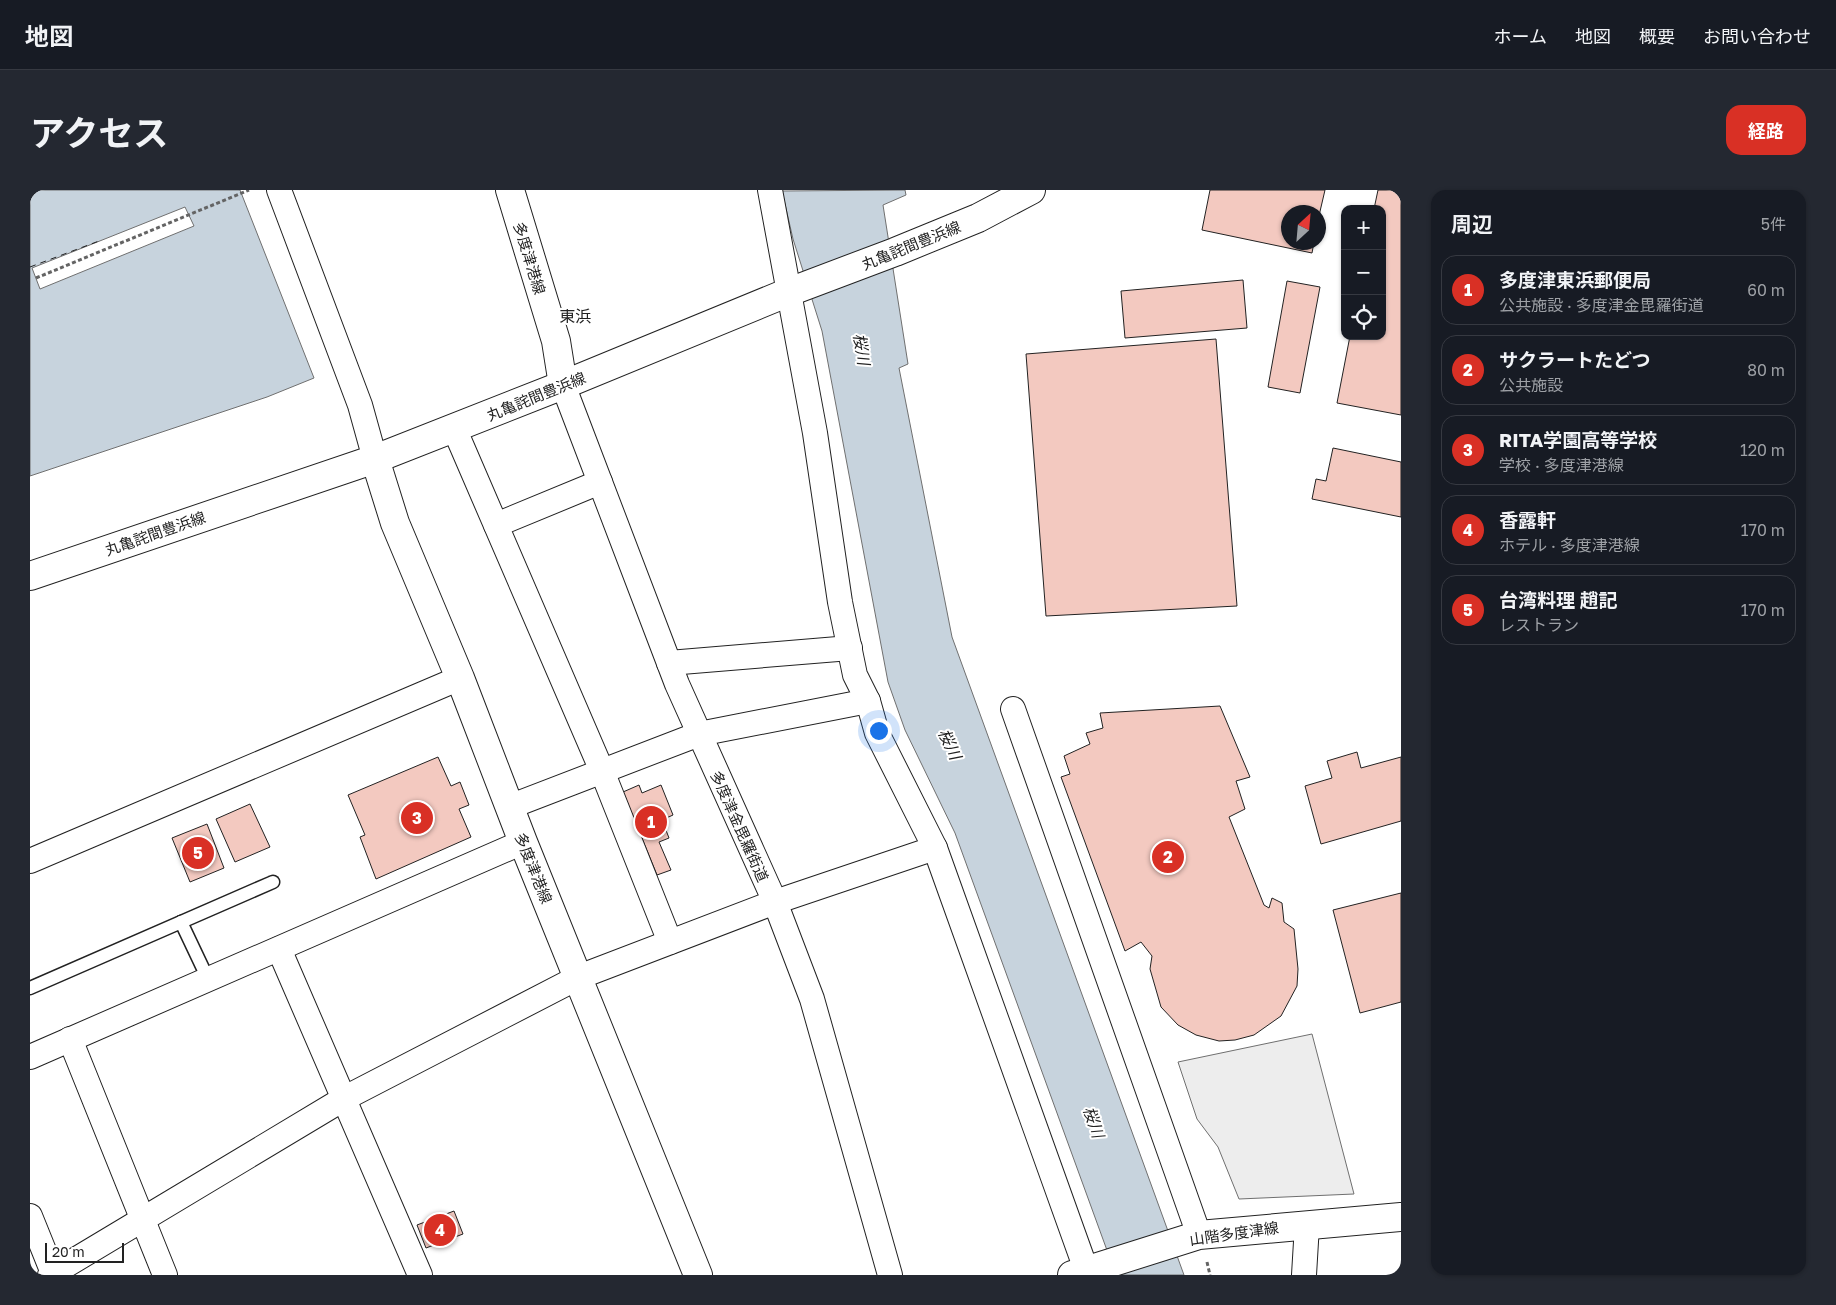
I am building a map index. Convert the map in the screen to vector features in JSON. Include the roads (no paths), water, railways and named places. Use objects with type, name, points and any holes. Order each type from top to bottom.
[{"type":"main road","name":"多度津港線","points":[[510,190],[556,342],[563,385]]},
{"type":"main road","name":"丸亀詫間豊浜線","points":[[30,576],[375,459],[978,218],[1031,190]]},
{"type":"main road","name":"多度津港線","points":[[375,459],[395,523],[460,678],[523,842],[698,1275]]},
{"type":"main road","name":"山階多度津線","points":[[1082,1273],[1199,1235],[1401,1217]]},
{"type":"street","points":[[279,190],[360,405],[375,459]]},
{"type":"street","points":[[770,190],[815,433],[840,602],[855,675],[868,701],[877,733],[935,848],[1082,1273]]},
{"type":"street","name":"多度津金毘羅街道","points":[[563,385],[669,663],[775,902],[812,999],[874,1210],[890,1275]]},
{"type":"street","points":[[454,428],[602,771],[670,942]]},
{"type":"street","points":[[496,525],[600,482]]},
{"type":"street","points":[[669,663],[850,648]]},
{"type":"street","points":[[30,861],[460,678]]},
{"type":"street","points":[[509,806],[699,734],[868,701]]},
{"type":"street","points":[[1012,709],[1199,1235]]},
{"type":"street","points":[[30,1057],[523,842]]},
{"type":"street","points":[[30,1216],[52,1274],[144,1221],[345,1098],[579,977],[775,902],[935,848]]},
{"type":"street","points":[[279,949],[420,1275]]},
{"type":"street","points":[[70,1039],[164,1275]]},
{"type":"street","points":[[1304,1275],[1307,1224]]},
{"type":"lane","points":[[30,988],[273,882]]},
{"type":"lane","points":[[181,922],[208,980]]},
{"type":"water","points":[[30,190],[240,190],[314,378],[267,397],[30,476]]},
{"type":"water","name":"桜川","points":[[905,190],[906,195],[883,205],[908,364],[899,368],[952,637],[1184,1275],[1116,1275],[955,833],[905,730],[888,682],[822,331],[793,239],[782,191]]},
{"type":"place","name":"RITA学園高等学校","points":[[417,818]]},
{"type":"place","name":"多度津東浜郵便局","points":[[651,822]]},
{"type":"place","name":"台湾料理 趙記","points":[[198,853]]},
{"type":"place","name":"サクラートたどつ","points":[[1168,857]]},
{"type":"place","name":"香露軒","points":[[440,1230]]},
{"type":"district","name":"東浜","points":[[575,316]]}]
